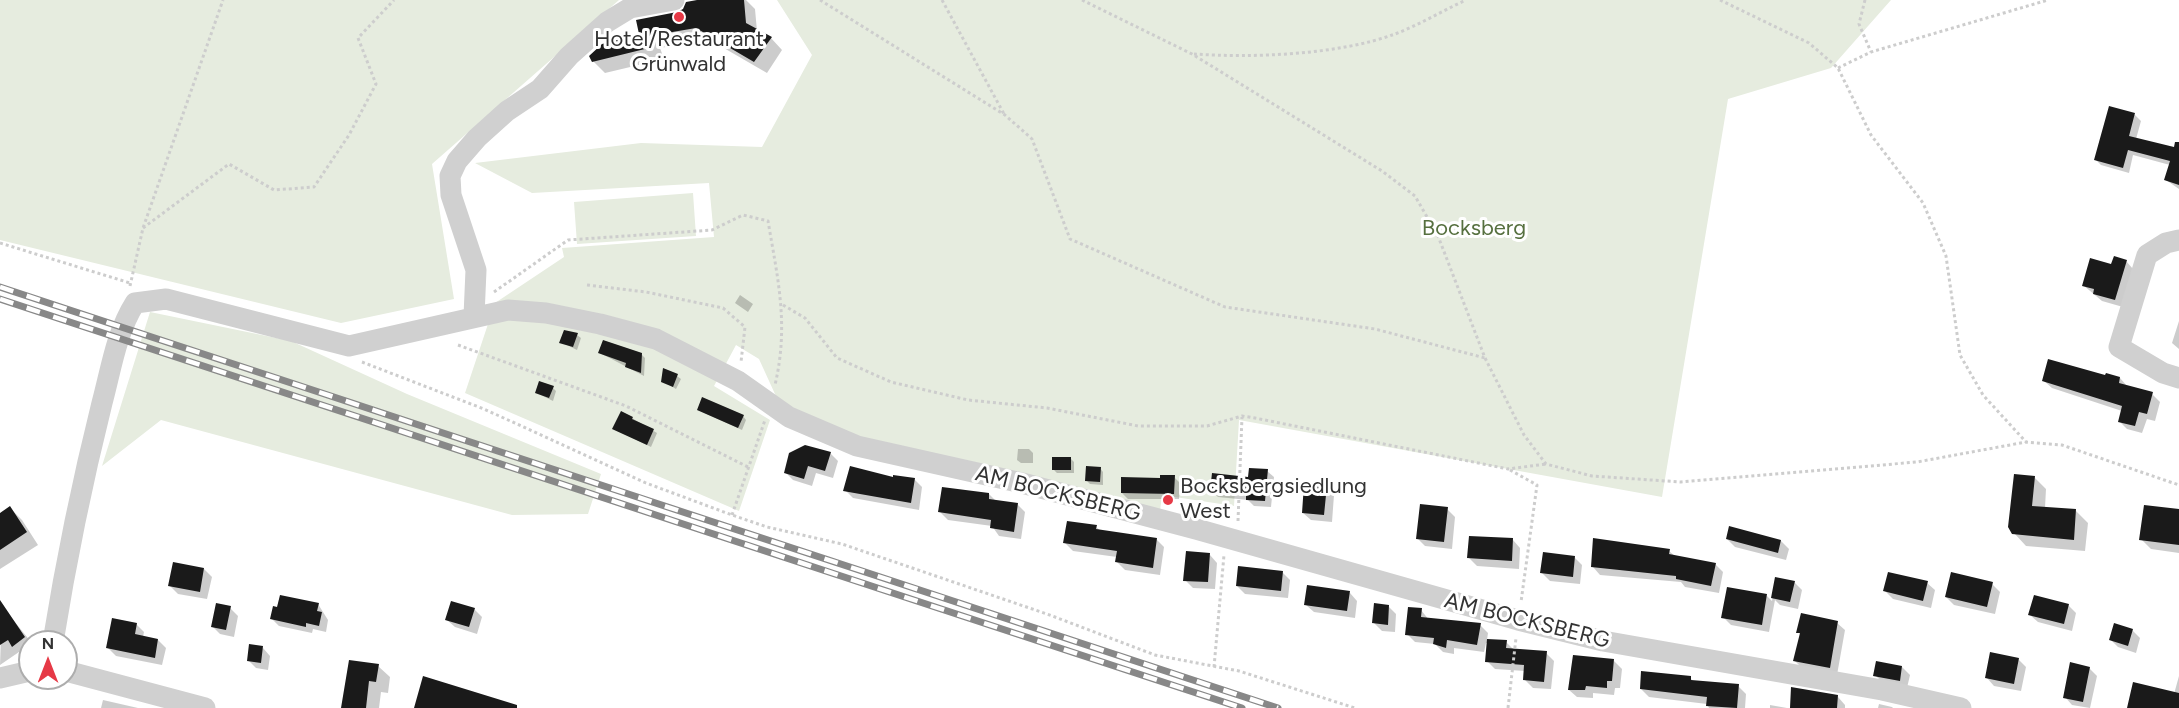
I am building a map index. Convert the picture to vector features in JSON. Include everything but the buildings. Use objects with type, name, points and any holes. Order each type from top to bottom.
[{"type":"street","points":[[474,316],[476,270],[451,195],[450,176],[457,161],[477,138],[507,111],[540,89],[569,56],[607,22],[630,8],[674,0]]},
{"type":"street","points":[[2171,375],[2119,347],[2147,255],[2166,243],[2179,240]]},
{"type":"street","points":[[55,630],[80,494],[126,316],[135,303],[166,299],[349,346]]},
{"type":"street","name":"AM BOCKSBERG","points":[[349,346],[508,310],[600,324],[656,339],[738,381],[770,406],[789,417],[857,446],[1022,483],[1518,620],[1603,641],[1882,690],[1961,708]]},
{"type":"street","points":[[0,678],[18,674]]},
{"type":"street","points":[[78,674],[205,708]]},
{"type":"path","points":[[0,243],[130,283],[143,228],[223,0]]},
{"type":"path","points":[[143,228],[229,164],[274,190],[314,187],[349,135],[376,84],[358,38],[394,0]]},
{"type":"path","points":[[820,0],[1005,115],[1032,139],[1070,239],[1225,307],[1376,329],[1485,358]]},
{"type":"path","points":[[942,0],[1005,115]]},
{"type":"path","points":[[1082,0],[1192,54],[1382,171],[1415,196],[1438,236],[1485,358],[1524,435],[1546,464]]},
{"type":"path","points":[[1192,54],[1227,56],[1317,52],[1394,34],[1466,0]]},
{"type":"path","points":[[1720,0],[1809,43],[1838,68],[1871,135],[1923,203],[1946,256],[1960,356],[1983,395],[2026,442]]},
{"type":"path","points":[[1865,0],[1859,24],[1871,52]]},
{"type":"path","points":[[1838,68],[1871,52],[2048,0]]},
{"type":"path","points":[[474,316],[488,296],[568,240],[712,230],[743,215],[768,221],[783,305],[781,358],[770,406],[732,514]]},
{"type":"path","points":[[587,285],[646,291],[723,308],[745,327],[738,381]]},
{"type":"path","points":[[783,305],[805,318],[837,358],[891,382],[968,400],[1047,408],[1138,426],[1207,426],[1242,416],[1508,469],[1537,485],[1508,708]]},
{"type":"path","points":[[458,345],[626,406],[748,467]]},
{"type":"path","points":[[349,346],[358,361],[374,369],[484,410],[646,483],[767,527],[842,544],[1047,614],[1155,655],[1239,672],[1355,708]]},
{"type":"path","points":[[1215,667],[1231,539],[1242,416]]},
{"type":"path","points":[[1508,469],[1546,464],[1592,476],[1681,482],[1917,462],[2026,442],[2061,445],[2179,485]]},
{"type":"green space","points":[[0,0],[619,0],[432,164],[454,299],[341,323],[0,240]]},
{"type":"green space","name":"Bocksberg","points":[[777,0],[1891,0],[1831,68],[1728,99],[1662,497],[1239,420],[1234,506],[1162,495],[1160,511],[861,439],[780,405],[759,359],[736,345],[714,386],[770,420],[739,511],[465,393],[495,303],[564,257],[562,248],[714,237],[709,183],[532,193],[475,163],[641,143],[762,147],[812,55]]},
{"type":"green space","points":[[693,193],[696,236],[577,244],[574,202]]},
{"type":"green space","points":[[150,312],[291,341],[407,394],[601,474],[588,514],[512,515],[161,420],[102,466]]},
{"type":"railway","points":[[0,287],[1278,708]]},
{"type":"railway","points":[[0,299],[1242,708]]},
{"type":"place","name":"Hotel/Restaurant Grünwald","points":[[679,17]]},
{"type":"place","name":"Bocksbergsiedlung West","points":[[1168,500]]}]
